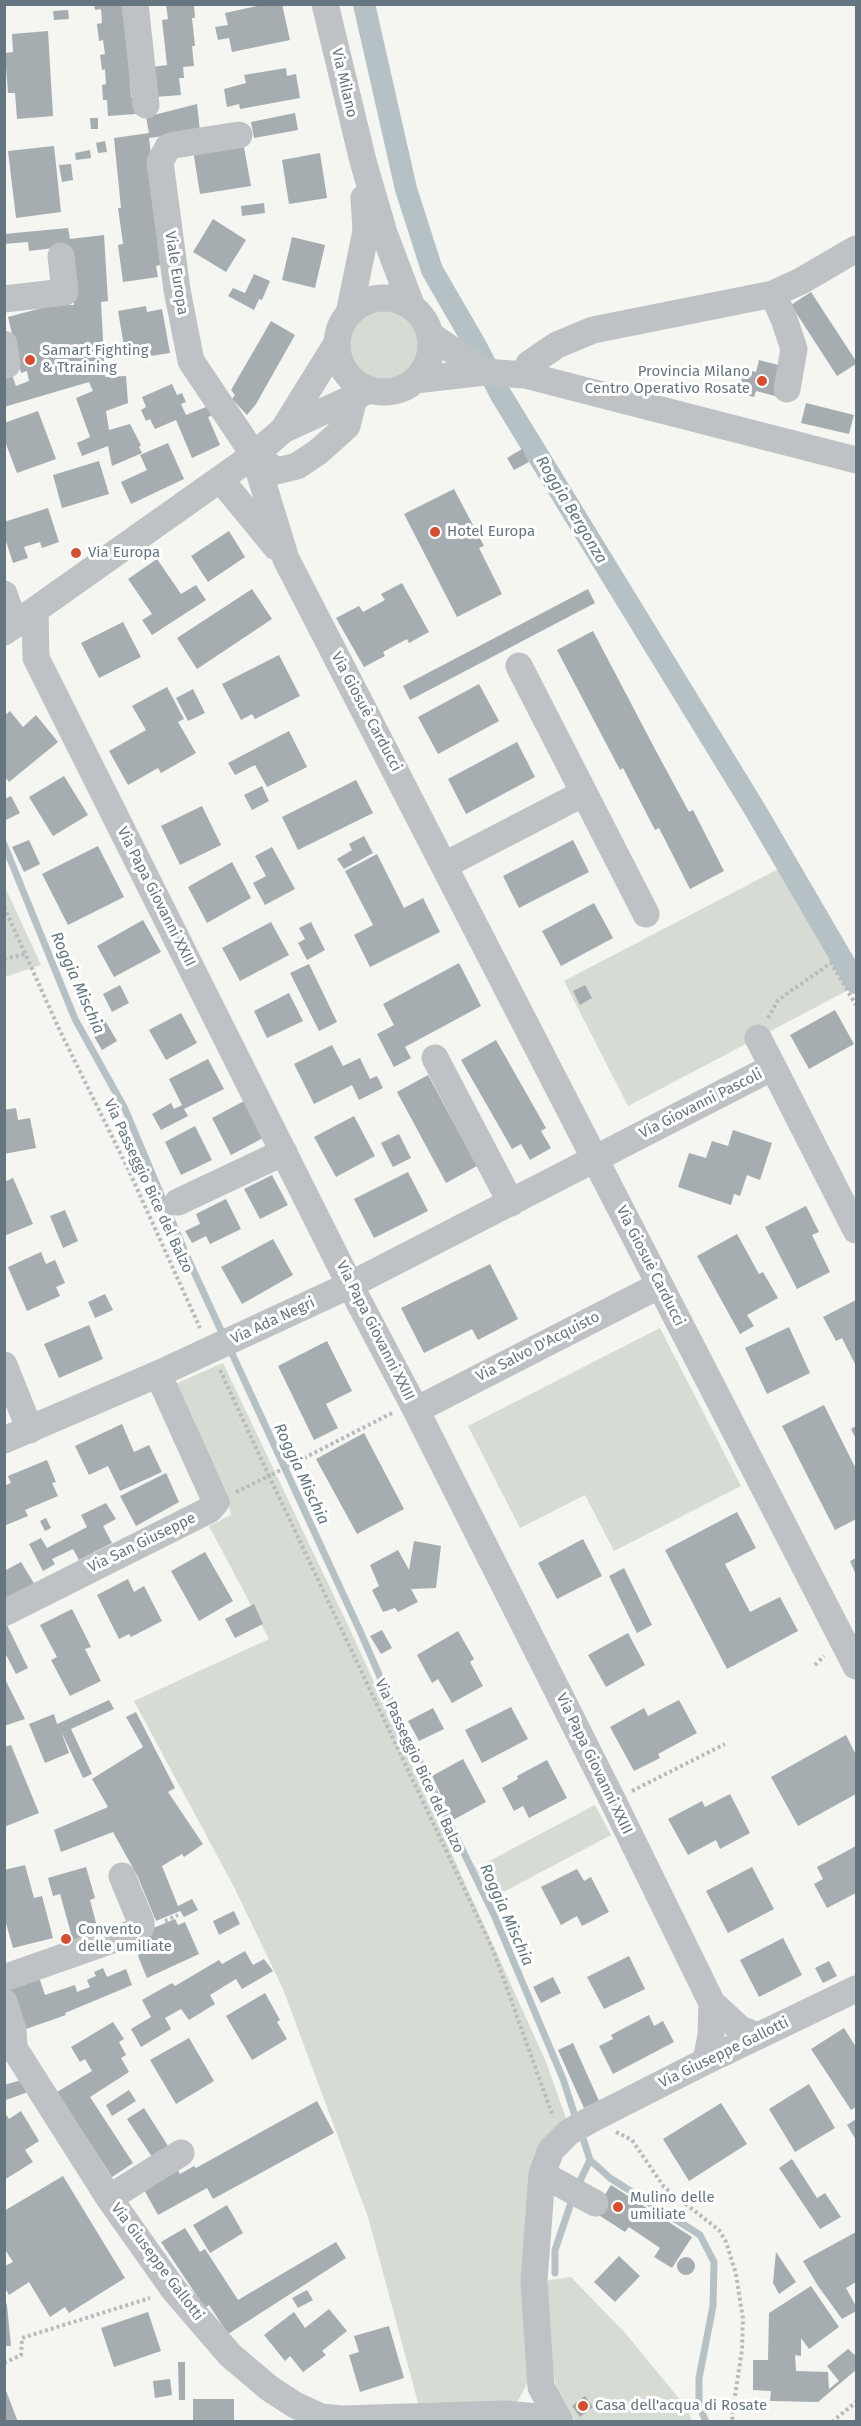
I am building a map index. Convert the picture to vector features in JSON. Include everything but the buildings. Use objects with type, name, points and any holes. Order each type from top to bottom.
[{"type":"street","points":[[135,4],[146,105]]},
{"type":"street","name":"Via Milano","points":[[325,4],[363,161],[384,233],[412,307]]},
{"type":"street","name":"Viale Europa","points":[[239,135],[168,147],[160,162],[177,290],[191,361],[254,455]]},
{"type":"street","name":"Via Milano","points":[[349,314],[366,231],[363,161]]},
{"type":"street","points":[[525,375],[528,364],[557,345],[593,330],[773,294],[801,281],[856,249]]},
{"type":"street","points":[[4,299],[65,292],[62,256]]},
{"type":"street","points":[[773,294],[794,350],[787,389]]},
{"type":"street","points":[[15,628],[254,455],[283,430],[361,394],[394,391],[415,380],[423,371],[431,347],[430,335],[422,317],[412,307],[392,299],[376,299],[361,304],[349,314],[342,324],[337,343],[283,430]]},
{"type":"street","points":[[430,335],[485,372]]},
{"type":"street","points":[[337,343],[342,366],[361,394]]},
{"type":"street","points":[[415,380],[485,372],[525,375],[856,460]]},
{"type":"street","points":[[254,455],[277,471],[297,466],[318,452],[347,426],[361,394]]},
{"type":"street","name":"Via Giosuè Carducci","points":[[254,455],[286,560],[595,1160],[854,1653]]},
{"type":"street","name":"Via Giosuè Carducci","points":[[220,479],[286,560]]},
{"type":"street","points":[[4,594],[25,656],[36,658]]},
{"type":"street","points":[[15,628],[36,658]]},
{"type":"street","name":"Via Papa Giovanni XXIII","points":[[36,658],[350,1285],[613,1801],[712,2003]]},
{"type":"street","points":[[519,666],[646,914]]},
{"type":"street","points":[[445,865],[584,793]]},
{"type":"street","points":[[758,1038],[773,1067]]},
{"type":"street","points":[[435,1058],[511,1203]]},
{"type":"street","name":"Via Giovanni Pascoli","points":[[595,1160],[773,1067],[856,1230]]},
{"type":"street","points":[[178,1202],[284,1152]]},
{"type":"street","name":"Via Ada Negri","points":[[4,1440],[158,1374],[350,1285],[595,1160]]},
{"type":"street","name":"Via Salvo D'Acquisto","points":[[414,1407],[660,1285]]},
{"type":"street","points":[[4,1365],[30,1430]]},
{"type":"street","points":[[158,1374],[216,1502]]},
{"type":"street","name":"Via San Giuseppe","points":[[4,1613],[209,1510],[216,1502]]},
{"type":"street","points":[[4,1978],[135,1932],[141,1927],[122,1876]]},
{"type":"street","name":"Via Giuseppe Gallotti","points":[[559,2420],[541,2387],[534,2281],[542,2174],[551,2150],[573,2131],[706,2061],[856,1989]]},
{"type":"street","points":[[4,2002],[13,2030],[9,2046]]},
{"type":"street","points":[[712,2003],[740,2029],[758,2036]]},
{"type":"street","points":[[706,2061],[711,2035],[712,2003]]},
{"type":"street","name":"Via Giuseppe Gallotti","points":[[9,2046],[109,2198],[174,2290],[230,2355],[269,2388],[319,2419],[505,2414],[559,2420]]},
{"type":"street","points":[[109,2198],[181,2153]]},
{"type":"street","points":[[542,2174],[581,2196]]},
{"type":"street","name":"Via Giuseppe Gallotti","points":[[505,2414],[530,2400],[541,2387]]},
{"type":"path","name":"Via Passeggio Bice del Balzo","points":[[4,907],[60,1031],[129,1171],[221,1345],[269,1476],[494,1952],[543,2084],[573,2131]]},
{"type":"path","points":[[4,959],[26,954]]},
{"type":"path","points":[[758,1038],[778,1000],[831,963],[856,1005]]},
{"type":"path","points":[[216,1502],[293,1463],[414,1407]]},
{"type":"path","points":[[613,1801],[725,1744]]},
{"type":"path","points":[[573,2131],[632,2140],[664,2187],[719,2230],[726,2242],[736,2274],[743,2319],[742,2350],[733,2421]]},
{"type":"path","points":[[4,2363],[21,2355],[22,2338],[174,2290]]},
{"type":"path","points":[[832,2421],[856,2402]]},
{"type":"shaded area","points":[[383,308],[397,311],[409,319],[417,331],[420,345],[417,359],[409,371],[397,379],[383,382],[369,379],[357,371],[349,359],[346,345],[349,331],[357,319],[369,311]]},
{"type":"shaded area","points":[[784,866],[856,986],[628,1106],[564,981]]},
{"type":"shaded area","points":[[4,885],[41,965],[5,977],[4,977]]},
{"type":"shaded area","points":[[660,1328],[741,1486],[614,1551],[585,1495],[520,1528],[468,1426]]},
{"type":"shaded area","points":[[223,1363],[353,1636],[546,2062],[567,2121],[531,2185],[527,2384],[518,2401],[420,2410],[368,2217],[283,1989],[234,1887],[134,1701],[269,1639],[209,1526],[231,1515],[226,1490],[173,1385]]},
{"type":"shaded area","points":[[595,1805],[611,1835],[492,1898],[476,1868]]},
{"type":"shaded area","points":[[571,2277],[626,2334],[686,2407],[692,2421],[576,2421],[567,2410],[556,2386],[546,2336],[544,2281]]},
{"type":"waterway","name":"Roggia Bergonza","points":[[364,4],[406,189],[432,270],[501,395],[754,808],[856,983]]},
{"type":"waterway","name":"Roggia Mischia","points":[[4,844],[75,1019],[125,1109],[189,1261],[224,1337]]},
{"type":"waterway","name":"Roggia Mischia","points":[[229,1347],[394,1709],[494,1915],[563,2079],[577,2122]]},
{"type":"waterway","name":"Roggia Mischia","points":[[581,2132],[590,2160],[610,2178],[700,2235],[714,2262],[713,2306],[699,2378],[699,2405],[706,2422]]},
{"type":"waterway","points":[[577,2187],[590,2160]]},
{"type":"waterway","points":[[555,2273],[555,2250],[573,2197]]},
{"type":"place","name":"Samart Fighting & Ttraining","points":[[30,360]]},
{"type":"place","name":"Provincia Milano Centro Operativo Rosate","points":[[762,381]]},
{"type":"place","name":"Hotel Europa","points":[[435,532]]},
{"type":"place","name":"Via Europa","points":[[76,553]]},
{"type":"place","name":"Convento delle umiliate","points":[[66,1939]]},
{"type":"place","name":"Mulino delle umiliate","points":[[618,2207]]},
{"type":"place","name":"Casa dell'acqua di Rosate","points":[[583,2406]]}]
